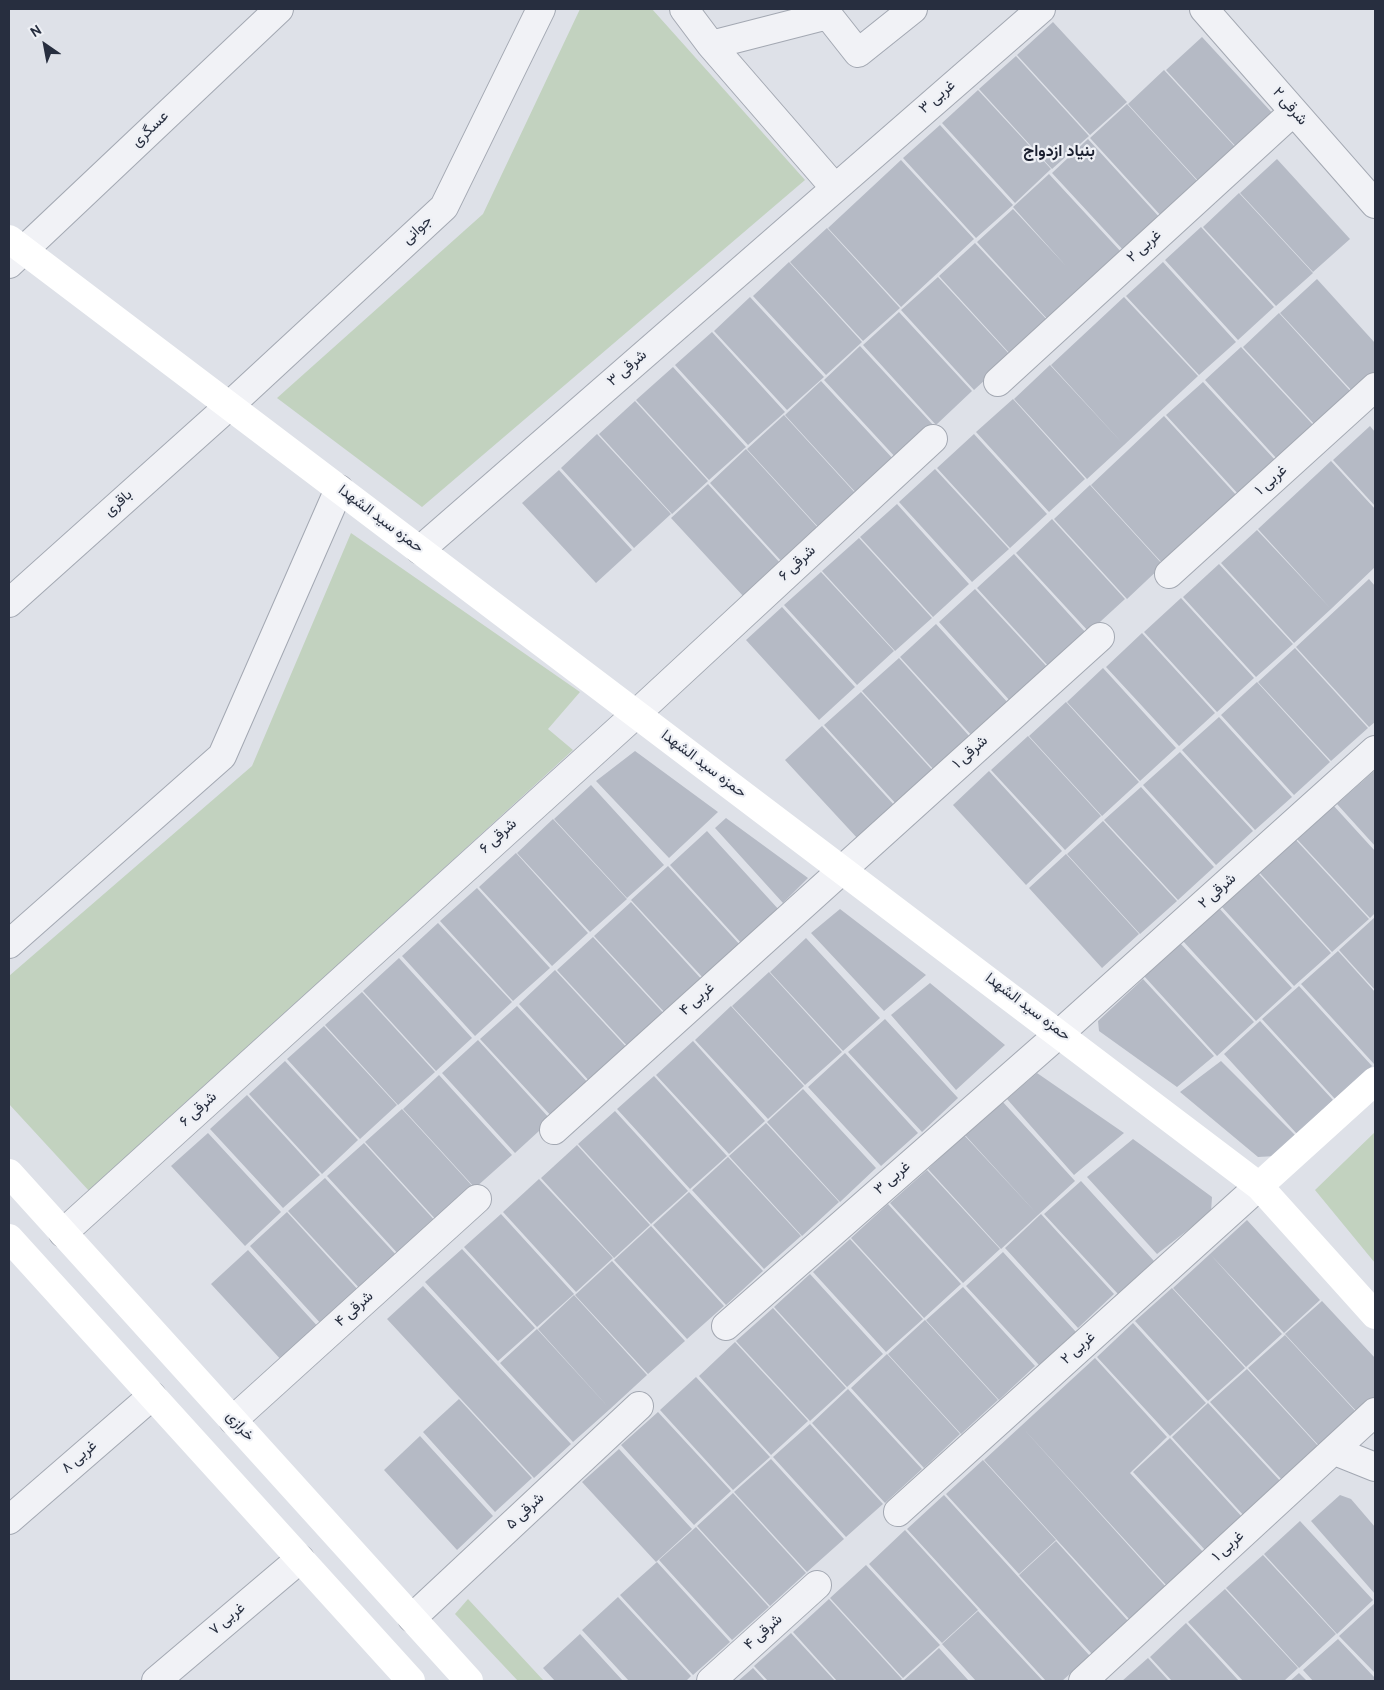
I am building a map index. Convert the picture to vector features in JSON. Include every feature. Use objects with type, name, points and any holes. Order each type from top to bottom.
[{"type":"street","name":"عسگری","points":[[14,251],[278,9]]},
{"type":"street","name":"جوانی","points":[[229,406],[444,207],[541,9]]},
{"type":"street","points":[[684,9],[711,45],[835,188]]},
{"type":"street","points":[[711,45],[828,15],[858,53],[913,9]]},
{"type":"street","name":"۳ غربی","points":[[835,188],[1041,9]]},
{"type":"street","name":"۲ شرقی","points":[[1204,9],[1375,204]]},
{"type":"street","name":"۲ غربی","points":[[998,382],[1293,112]]},
{"type":"street","name":"۳ شرقی","points":[[420,550],[835,188]]},
{"type":"street","name":"حمزه سید الشهدا","points":[[14,251],[229,406],[1060,1033],[1259,1186],[1375,1315]]},
{"type":"street","name":"۱ غربی","points":[[1168,574],[1375,387]]},
{"type":"street","name":"باقری","points":[[9,603],[229,406]]},
{"type":"street","name":"۶ شرقی","points":[[63,1233],[636,714],[933,439]]},
{"type":"street","points":[[9,944],[222,756],[339,489]]},
{"type":"street","name":"۱ شرقی","points":[[842,869],[1100,637]]},
{"type":"street","name":"۲ شرقی","points":[[1060,1033],[1375,750]]},
{"type":"street","name":"۴ غربی","points":[[554,1130],[842,869]]},
{"type":"street","name":"۳ غربی","points":[[726,1326],[1060,1033]]},
{"type":"street","points":[[1259,1186],[1375,1081]]},
{"type":"street","name":"خرازی","points":[[9,1173],[469,1681]]},
{"type":"street","name":"۲ غربی","points":[[898,1512],[1259,1186]]},
{"type":"street","name":"۴ شرقی","points":[[233,1420],[477,1199]]},
{"type":"street","points":[[11,1244],[118,1358],[411,1681]]},
{"type":"street","points":[[118,1358],[151,1330]]},
{"type":"street","name":"۸ غربی","points":[[9,1520],[152,1396]]},
{"type":"street","name":"۵ شرقی","points":[[412,1618],[639,1406]]},
{"type":"street","name":"۱ غربی","points":[[1083,1681],[1375,1412]]},
{"type":"street","points":[[1335,1450],[1375,1467]]},
{"type":"street","name":"۷ غربی","points":[[156,1681],[300,1559]]},
{"type":"street","name":"۴ شرقی","points":[[711,1681],[817,1585]]},
{"type":"green space","points":[[580,9],[652,9],[805,180],[422,507],[277,398],[483,214]]},
{"type":"green space","points":[[351,533],[580,692],[548,729],[573,750],[90,1192],[9,1104],[9,976],[252,766]]},
{"type":"green space","points":[[1375,1132],[1375,1263],[1315,1190]]},
{"type":"green space","points":[[468,1599],[544,1681],[518,1681],[455,1614]]},
{"type":"building","points":[[1053,22],[1127,102],[1090,135],[1017,55]]},
{"type":"building","points":[[1202,37],[1275,116],[1239,150],[1166,70]]},
{"type":"building","points":[[1016,56],[1089,136],[1052,169],[979,89]]},
{"type":"building","points":[[1164,70],[1238,150],[1201,184],[1128,104]]},
{"type":"building","points":[[978,90],[1051,169],[1015,203],[942,123]]},
{"type":"building","points":[[1127,104],[1200,184],[1163,218],[1090,138]]},
{"type":"building","points":[[940,125],[1013,205],[976,238],[903,158]]},
{"type":"building","points":[[1088,139],[1161,219],[1125,252],[1052,173]]},
{"type":"building","points":[[1277,159],[1350,239],[1313,272],[1240,193]]},
{"type":"building","points":[[901,160],[974,239],[901,307],[828,228]]},
{"type":"building","points":[[1049,174],[1123,254],[1050,322],[977,242],[1013,209],[1066,266],[1013,207]]},
{"type":"building","points":[[1239,193],[1313,273],[1276,306],[1203,227]]},
{"type":"building","points":[[1201,227],[1274,307],[1238,340],[1165,260]]},
{"type":"building","points":[[827,228],[900,308],[863,341],[790,262]]},
{"type":"building","points":[[975,243],[1049,322],[1012,356],[939,276]]},
{"type":"building","points":[[789,262],[862,342],[826,375],[753,296]]},
{"type":"building","points":[[1163,262],[1236,342],[1199,375],[1126,296]]},
{"type":"building","points":[[938,277],[1011,356],[974,390],[901,310]]},
{"type":"building","points":[[1317,279],[1375,343],[1375,372],[1353,392],[1280,313]]},
{"type":"building","points":[[750,297],[824,377],[787,410],[714,331]]},
{"type":"building","points":[[1124,297],[1198,376],[1124,445],[1051,365]]},
{"type":"building","points":[[899,312],[972,391],[936,425],[863,345]]},
{"type":"building","points":[[1279,313],[1352,393],[1316,426],[1243,347]]},
{"type":"building","points":[[712,332],[785,412],[748,445],[675,365]]},
{"type":"building","points":[[860,346],[934,426],[897,459],[824,380]]},
{"type":"building","points":[[1241,347],[1315,427],[1278,460],[1205,380]]},
{"type":"building","points":[[1050,365],[1124,445],[1087,479],[1014,399]]},
{"type":"building","points":[[673,367],[746,447],[709,480],[636,400]]},
{"type":"building","points":[[821,381],[895,461],[858,495],[785,415]]},
{"type":"building","points":[[1203,382],[1276,461],[1239,495],[1166,415]]},
{"type":"building","points":[[1013,399],[1085,479],[1049,512],[976,432]]},
{"type":"building","points":[[635,401],[708,481],[672,514],[599,434]]},
{"type":"building","points":[[784,415],[857,495],[820,529],[747,449]]},
{"type":"building","points":[[1164,416],[1237,496],[1164,565],[1091,485]]},
{"type":"building","points":[[1370,426],[1375,432],[1375,506],[1333,460]]},
{"type":"building","points":[[597,434],[671,514],[634,548],[561,468]]},
{"type":"building","points":[[974,434],[1047,514],[1010,548],[937,468]]},
{"type":"building","points":[[746,449],[819,529],[783,563],[710,483]]},
{"type":"building","points":[[1331,461],[1375,509],[1375,567],[1331,609],[1258,529]]},
{"type":"building","points":[[935,469],[1009,549],[972,582],[899,502]]},
{"type":"building","points":[[559,470],[632,550],[596,583],[522,503]]},
{"type":"building","points":[[708,484],[781,564],[744,597],[671,518]]},
{"type":"building","points":[[1090,485],[1163,565],[1127,599],[1054,519]]},
{"type":"building","points":[[897,504],[969,584],[933,617],[860,537]]},
{"type":"building","points":[[1052,519],[1125,599],[1089,632],[1016,553]]},
{"type":"building","points":[[1257,530],[1331,609],[1294,643],[1221,563]]},
{"type":"building","points":[[859,538],[932,618],[895,651],[822,571]]},
{"type":"building","points":[[1014,554],[1087,634],[1050,668],[977,588]]},
{"type":"building","points":[[1219,564],[1293,644],[1256,677],[1183,597]]},
{"type":"building","points":[[821,572],[894,651],[857,685],[784,605]]},
{"type":"building","points":[[1369,579],[1375,586],[1375,722],[1369,727],[1296,647]]},
{"type":"building","points":[[975,589],[1048,668],[1011,702],[939,622]]},
{"type":"building","points":[[1181,598],[1254,678],[1217,712],[1144,632]]},
{"type":"building","points":[[782,607],[855,687],[819,720],[746,640]]},
{"type":"building","points":[[936,624],[1009,704],[973,737],[900,657]]},
{"type":"building","points":[[1142,633],[1215,713],[1179,746],[1106,667]]},
{"type":"building","points":[[1295,648],[1368,728],[1331,761],[1258,682]]},
{"type":"building","points":[[899,658],[971,738],[935,771],[862,691]]},
{"type":"building","points":[[1103,668],[1176,748],[1140,781],[1067,702]]},
{"type":"building","points":[[1257,682],[1330,762],[1294,795],[1221,715]]},
{"type":"building","points":[[861,692],[934,772],[897,805],[824,725]]},
{"type":"building","points":[[1066,702],[1139,782],[1102,816],[1029,736]]},
{"type":"building","points":[[1219,717],[1292,797],[1255,830],[1182,750]]},
{"type":"building","points":[[822,726],[895,806],[859,840],[785,760]]},
{"type":"building","points":[[1028,736],[1101,816],[1065,850],[991,770]]},
{"type":"building","points":[[635,751],[718,812],[669,858],[596,781]]},
{"type":"building","points":[[1180,752],[1253,831],[1216,865],[1143,785]]},
{"type":"building","points":[[989,771],[1062,851],[1026,885],[953,805]]},
{"type":"building","points":[[1375,772],[1375,846],[1337,804]]},
{"type":"building","points":[[591,785],[664,865],[627,898],[554,819]]},
{"type":"building","points":[[1141,787],[1214,867],[1178,900],[1104,820]]},
{"type":"building","points":[[1333,805],[1375,851],[1375,913],[1370,918],[1296,838]]},
{"type":"building","points":[[726,818],[808,878],[783,903],[715,828]]},
{"type":"building","points":[[553,819],[627,899],[590,932],[517,853]]},
{"type":"building","points":[[1103,821],[1177,901],[1140,934],[1067,854]]},
{"type":"building","points":[[707,831],[780,911],[743,945],[670,865]]},
{"type":"building","points":[[1295,839],[1369,919],[1332,952],[1259,872]]},
{"type":"building","points":[[516,853],[588,933],[552,966],[479,887]]},
{"type":"building","points":[[1066,854],[1139,934],[1102,968],[1029,888]]},
{"type":"building","points":[[668,866],[741,946],[705,980],[631,900]]},
{"type":"building","points":[[1258,873],[1331,953],[1294,986],[1221,906]]},
{"type":"building","points":[[477,888],[550,968],[513,1001],[440,921]]},
{"type":"building","points":[[631,902],[704,982],[667,1015],[594,936]]},
{"type":"building","points":[[1219,908],[1292,988],[1256,1021],[1183,941]]},
{"type":"building","points":[[840,909],[926,975],[884,1011],[811,933]]},
{"type":"building","points":[[1375,917],[1375,990],[1339,950]]},
{"type":"building","points":[[438,923],[512,1002],[475,1036],[402,956]]},
{"type":"building","points":[[593,937],[666,1016],[630,1049],[557,970]]},
{"type":"building","points":[[806,938],[880,1018],[843,1051],[770,972]]},
{"type":"building","points":[[1180,943],[1254,1022],[1217,1056],[1144,976]]},
{"type":"building","points":[[1338,951],[1375,992],[1374,1064],[1301,984]]},
{"type":"building","points":[[399,958],[472,1038],[436,1071],[363,991]]},
{"type":"building","points":[[555,970],[629,1050],[592,1084],[519,1004]]},
{"type":"building","points":[[769,972],[842,1052],[805,1085],[732,1006]]},
{"type":"building","points":[[1143,979],[1214,1056],[1177,1087],[1099,1031],[1098,1021]]},
{"type":"building","points":[[930,983],[1005,1045],[956,1090],[891,1015]]},
{"type":"building","points":[[1299,986],[1372,1066],[1335,1099],[1262,1019]]},
{"type":"building","points":[[362,992],[435,1072],[398,1105],[325,1025]]},
{"type":"building","points":[[517,1006],[590,1085],[553,1118],[480,1039]]},
{"type":"building","points":[[731,1006],[804,1086],[768,1119],[695,1040]]},
{"type":"building","points":[[885,1019],[958,1098],[922,1132],[848,1052]]},
{"type":"building","points":[[1260,1021],[1333,1100],[1297,1134],[1224,1054]]},
{"type":"building","points":[[324,1026],[397,1105],[360,1139],[287,1059]]},
{"type":"building","points":[[478,1040],[551,1120],[515,1153],[442,1073]]},
{"type":"building","points":[[693,1041],[765,1121],[729,1154],[656,1075]]},
{"type":"building","points":[[845,1053],[918,1133],[881,1166],[808,1087]]},
{"type":"building","points":[[285,1061],[358,1140],[322,1174],[249,1094]]},
{"type":"building","points":[[1221,1061],[1296,1136],[1276,1156],[1258,1157],[1180,1092]]},
{"type":"building","points":[[1037,1073],[1124,1133],[1074,1175],[1007,1099]]},
{"type":"building","points":[[439,1075],[512,1155],[475,1188],[403,1109]]},
{"type":"building","points":[[654,1076],[727,1156],[690,1189],[617,1109]]},
{"type":"building","points":[[803,1089],[876,1168],[840,1202],[767,1122]]},
{"type":"building","points":[[247,1095],[320,1175],[283,1208],[210,1129]]},
{"type":"building","points":[[1002,1101],[1075,1181],[1038,1215],[965,1135]]},
{"type":"building","points":[[402,1109],[475,1189],[438,1222],[365,1142]]},
{"type":"building","points":[[615,1111],[688,1191],[651,1224],[578,1144]]},
{"type":"building","points":[[766,1123],[839,1202],[802,1236],[729,1156]]},
{"type":"building","points":[[208,1133],[281,1212],[245,1246],[171,1166]]},
{"type":"building","points":[[964,1135],[1038,1215],[1001,1249],[928,1169]]},
{"type":"building","points":[[1133,1139],[1212,1197],[1211,1212],[1157,1254],[1087,1177]]},
{"type":"building","points":[[364,1143],[437,1223],[400,1256],[327,1176]]},
{"type":"building","points":[[577,1145],[650,1225],[614,1258],[541,1178]]},
{"type":"building","points":[[728,1157],[801,1236],[764,1269],[692,1190]]},
{"type":"building","points":[[927,1170],[1000,1249],[963,1283],[890,1203]]},
{"type":"building","points":[[325,1178],[398,1257],[362,1291],[288,1211]]},
{"type":"building","points":[[539,1179],[613,1258],[576,1292],[503,1212]]},
{"type":"building","points":[[1081,1181],[1154,1261],[1118,1294],[1044,1214]]},
{"type":"building","points":[[689,1192],[763,1271],[726,1305],[653,1225]]},
{"type":"building","points":[[888,1204],[961,1284],[924,1318],[851,1238]]},
{"type":"building","points":[[287,1212],[360,1292],[323,1326],[250,1246]]},
{"type":"building","points":[[501,1214],[574,1294],[537,1327],[464,1247]]},
{"type":"building","points":[[1041,1214],[1114,1294],[1078,1328],[1005,1248]]},
{"type":"building","points":[[1247,1220],[1320,1300],[1284,1333],[1210,1254]]},
{"type":"building","points":[[651,1226],[724,1306],[687,1339],[614,1260]]},
{"type":"building","points":[[850,1239],[923,1319],[886,1352],[813,1272]]},
{"type":"building","points":[[462,1249],[535,1328],[498,1361],[425,1282]]},
{"type":"building","points":[[248,1250],[321,1330],[284,1363],[211,1284]]},
{"type":"building","points":[[1003,1252],[1076,1332],[1039,1365],[966,1286]]},
{"type":"building","points":[[1210,1254],[1282,1334],[1246,1367],[1173,1288]]},
{"type":"building","points":[[612,1261],[685,1341],[648,1374],[575,1295]]},
{"type":"building","points":[[810,1274],[883,1354],[847,1387],[774,1307]]},
{"type":"building","points":[[423,1286],[571,1444],[534,1478],[387,1319]]},
{"type":"building","points":[[963,1287],[1035,1366],[999,1400],[926,1320]]},
{"type":"building","points":[[1172,1288],[1245,1368],[1208,1401],[1135,1321]]},
{"type":"building","points":[[574,1295],[647,1375],[610,1409],[538,1329]]},
{"type":"building","points":[[1322,1301],[1375,1358],[1375,1399],[1359,1414],[1285,1334]]},
{"type":"building","points":[[773,1308],[846,1388],[810,1421],[736,1341]]},
{"type":"building","points":[[925,1320],[998,1400],[961,1434],[888,1354]]},
{"type":"building","points":[[1133,1323],[1206,1403],[1170,1436],[1097,1357]]},
{"type":"building","points":[[537,1329],[610,1409],[573,1442],[500,1363]]},
{"type":"building","points":[[1285,1335],[1358,1414],[1321,1448],[1248,1368]]},
{"type":"building","points":[[735,1342],[808,1421],[771,1455],[699,1376]]},
{"type":"building","points":[[887,1354],[960,1434],[924,1468],[851,1388]]},
{"type":"building","points":[[1095,1358],[1167,1437],[1130,1473],[1204,1553],[1167,1586],[1021,1426]]},
{"type":"building","points":[[1247,1369],[1320,1448],[1283,1481],[1210,1402]]},
{"type":"building","points":[[696,1377],[770,1457],[733,1490],[660,1410]]},
{"type":"building","points":[[848,1389],[922,1469],[885,1503],[812,1423]]},
{"type":"building","points":[[459,1399],[532,1478],[495,1512],[423,1432]]},
{"type":"building","points":[[1208,1403],[1282,1483],[1245,1517],[1172,1437]]},
{"type":"building","points":[[658,1412],[731,1491],[694,1525],[621,1445]]},
{"type":"building","points":[[810,1424],[883,1504],[846,1537],[773,1457]]},
{"type":"building","points":[[1021,1426],[1166,1587],[1130,1620],[984,1460]]},
{"type":"building","points":[[420,1436],[493,1516],[457,1550],[384,1470]]},
{"type":"building","points":[[1170,1438],[1243,1518],[1206,1551],[1133,1472]]},
{"type":"building","points":[[619,1449],[692,1529],[656,1562],[582,1482]]},
{"type":"building","points":[[771,1459],[844,1539],[807,1572],[734,1492]]},
{"type":"building","points":[[983,1460],[1056,1540],[1019,1574],[946,1494]]},
{"type":"building","points":[[733,1493],[806,1573],[770,1606],[697,1526]]},
{"type":"building","points":[[944,1495],[1090,1656],[1062,1681],[1046,1681],[907,1529]]},
{"type":"building","points":[[1340,1495],[1351,1499],[1375,1527],[1375,1594],[1311,1521]]},
{"type":"building","points":[[1300,1521],[1373,1600],[1337,1634],[1264,1554]]},
{"type":"building","points":[[696,1527],[769,1607],[732,1640],[659,1560]]},
{"type":"building","points":[[905,1530],[978,1610],[942,1643],[869,1564]]},
{"type":"building","points":[[1056,1541],[1128,1621],[1092,1654],[1019,1575]]},
{"type":"building","points":[[1263,1555],[1336,1634],[1299,1668],[1226,1588]]},
{"type":"building","points":[[657,1562],[730,1642],[693,1675],[620,1595]]},
{"type":"building","points":[[866,1565],[940,1645],[903,1678],[830,1598]]},
{"type":"building","points":[[1225,1589],[1298,1668],[1284,1681],[1243,1681],[1188,1622]]},
{"type":"building","points":[[618,1597],[691,1676],[686,1681],[629,1681],[582,1630]]},
{"type":"building","points":[[829,1599],[902,1679],[900,1681],[837,1681],[793,1632]]},
{"type":"building","points":[[1375,1603],[1375,1673],[1339,1636]]},
{"type":"building","points":[[978,1611],[1043,1681],[976,1681],[942,1644]]},
{"type":"building","points":[[1186,1623],[1239,1681],[1172,1681],[1150,1657]]},
{"type":"building","points":[[791,1633],[835,1681],[768,1681],[754,1666]]},
{"type":"building","points":[[580,1634],[623,1681],[555,1681],[543,1668]]},
{"type":"building","points":[[1338,1639],[1375,1678],[1375,1681],[1313,1681],[1303,1670]]},
{"type":"building","points":[[939,1648],[969,1681],[903,1681]]},
{"type":"building","points":[[1148,1658],[1169,1681],[1122,1681]]},
{"type":"building","points":[[753,1668],[765,1681],[738,1681]]},
{"type":"building","points":[[1299,1673],[1307,1681],[1290,1681]]},
{"type":"district","name":"بنیاد ازدواج","points":[[1059,153]]}]
